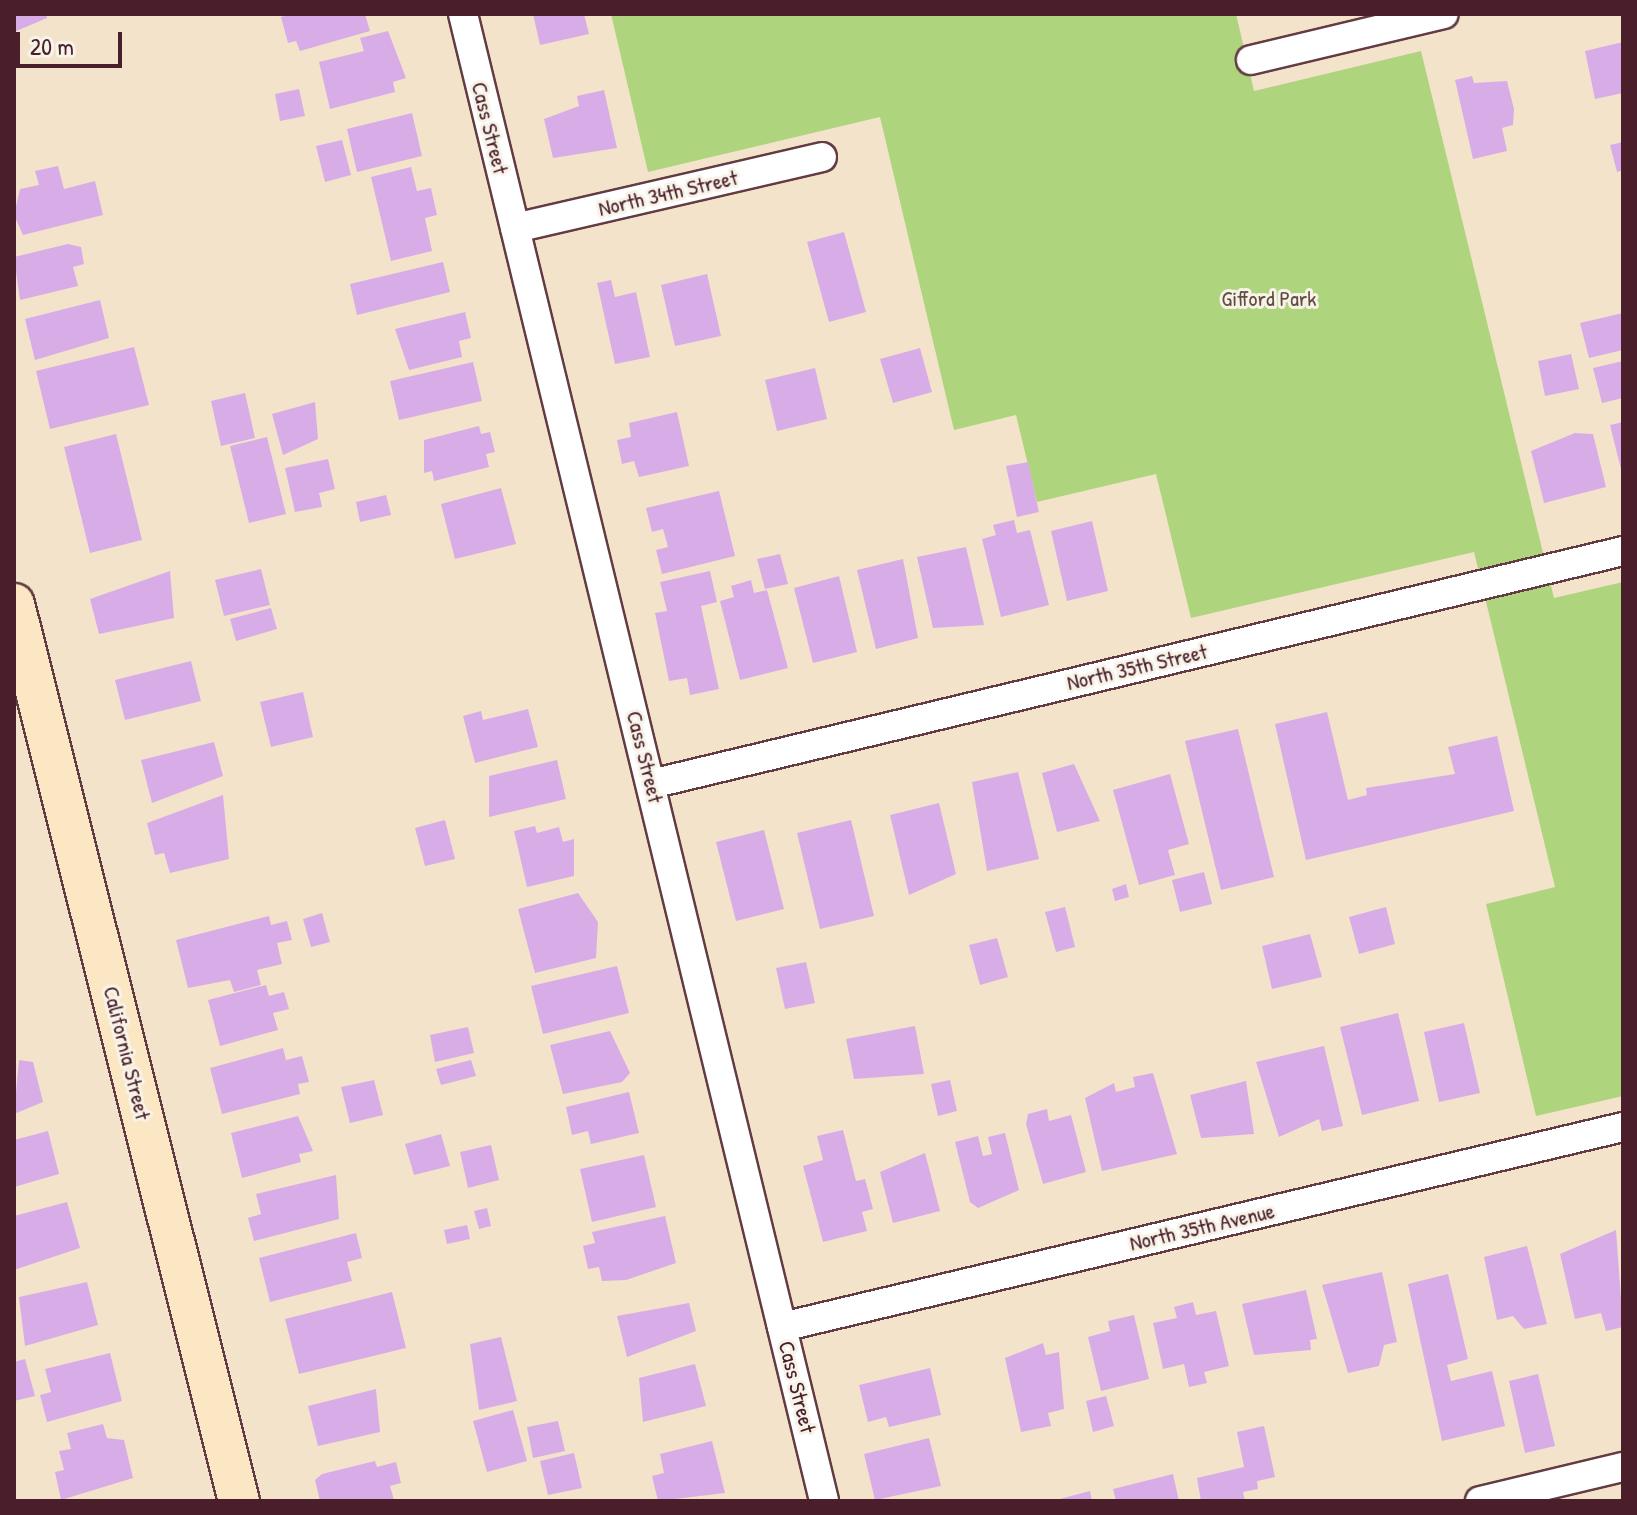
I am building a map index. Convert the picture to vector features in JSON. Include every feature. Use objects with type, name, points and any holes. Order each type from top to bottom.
[{"type":"street","name":"Cass Street","points":[[463,14],[824,1501]]},
{"type":"street","points":[[1251,60],[1444,14]]},
{"type":"street","name":"North 34th Street","points":[[515,228],[822,157]]},
{"type":"street","name":"North 35th Street","points":[[651,784],[1623,551]]},
{"type":"street","name":"California Street","points":[[14,604],[239,1501]]},
{"type":"street","name":"North 35th Avenue","points":[[782,1327],[1623,1127]]},
{"type":"street","points":[[1480,1501],[1623,1467]]},
{"type":"green space","name":"Gifford Park","points":[[611,14],[1236,14],[1254,91],[1421,51],[1554,598],[1623,582],[1623,1096],[1536,1116],[1486,904],[1555,887],[1474,552],[1191,618],[1156,474],[1037,502],[1016,415],[954,430],[880,117],[648,172]]},
{"type":"building","points":[[14,14],[46,14],[47,18],[14,32]]},
{"type":"building","points":[[291,14],[365,14],[370,31],[300,51],[296,41],[288,43],[281,17]]},
{"type":"building","points":[[533,14],[584,14],[589,34],[540,45]]},
{"type":"building","points":[[388,31],[406,78],[393,82],[395,92],[330,109],[319,62],[364,51],[360,38]]},
{"type":"building","points":[[1623,42],[1623,93],[1595,99],[1585,51]]},
{"type":"building","points":[[1472,76],[1474,83],[1507,81],[1514,109],[1513,125],[1502,128],[1507,151],[1473,159],[1455,80]]},
{"type":"building","points":[[299,89],[305,116],[280,121],[275,94]]},
{"type":"building","points":[[604,90],[617,148],[553,158],[544,119],[579,106],[577,96]]},
{"type":"building","points":[[412,113],[422,156],[357,172],[347,129]]},
{"type":"building","points":[[342,140],[351,175],[325,182],[316,146]]},
{"type":"building","points":[[1623,142],[1623,170],[1617,172],[1610,145]]},
{"type":"building","points":[[58,166],[64,189],[95,181],[103,215],[23,235],[14,215],[20,189],[39,185],[35,171]]},
{"type":"building","points":[[411,167],[417,191],[431,188],[437,215],[425,218],[432,251],[391,261],[371,177]]},
{"type":"building","points":[[844,232],[866,312],[829,322],[807,242]]},
{"type":"building","points":[[68,244],[81,247],[84,264],[73,267],[78,286],[20,300],[14,257]]},
{"type":"building","points":[[443,262],[450,292],[357,315],[350,284]]},
{"type":"building","points":[[707,274],[721,336],[675,346],[661,285]]},
{"type":"building","points":[[611,280],[615,297],[636,292],[650,357],[615,364],[597,283]]},
{"type":"building","points":[[100,300],[109,338],[35,360],[25,319]]},
{"type":"building","points":[[465,312],[471,338],[459,341],[462,357],[409,370],[395,329]]},
{"type":"building","points":[[1623,313],[1623,350],[1589,358],[1580,323]]},
{"type":"building","points":[[134,347],[149,405],[50,429],[36,371]]},
{"type":"building","points":[[920,348],[932,392],[893,403],[880,359]]},
{"type":"building","points":[[1571,354],[1579,389],[1545,396],[1538,361]]},
{"type":"building","points":[[1623,361],[1623,398],[1602,403],[1593,368]]},
{"type":"building","points":[[473,362],[482,401],[399,420],[390,381]]},
{"type":"building","points":[[815,368],[827,419],[777,431],[765,380]]},
{"type":"building","points":[[245,393],[255,438],[221,446],[211,401]]},
{"type":"building","points":[[315,402],[318,439],[283,455],[272,414]]},
{"type":"building","points":[[677,412],[689,466],[639,477],[634,461],[622,464],[617,440],[631,437],[629,423]]},
{"type":"building","points":[[1623,422],[1623,473],[1622,473],[1610,425]]},
{"type":"building","points":[[479,426],[481,434],[490,432],[495,452],[486,454],[489,467],[434,481],[432,471],[424,473],[424,440]]},
{"type":"building","points":[[1575,433],[1593,434],[1606,487],[1544,503],[1531,451]]},
{"type":"building","points":[[116,434],[142,540],[90,553],[64,447]]},
{"type":"building","points":[[267,437],[286,514],[249,523],[230,446]]},
{"type":"building","points":[[328,459],[335,489],[319,493],[322,507],[295,512],[285,468]]},
{"type":"building","points":[[1028,462],[1039,512],[1017,517],[1006,466]]},
{"type":"building","points":[[501,488],[516,544],[455,559],[441,504]]},
{"type":"building","points":[[719,491],[735,556],[662,574],[656,550],[668,547],[663,529],[652,532],[646,508]]},
{"type":"building","points":[[386,495],[391,515],[360,522],[356,502]]},
{"type":"building","points":[[1014,520],[1017,533],[1030,530],[1049,605],[1001,617],[982,539],[996,535],[993,525]]},
{"type":"building","points":[[1092,521],[1108,591],[1067,601],[1051,531]]},
{"type":"building","points":[[966,547],[984,625],[933,628],[917,557]]},
{"type":"building","points":[[780,554],[788,584],[765,589],[757,559]]},
{"type":"building","points":[[903,559],[918,638],[876,649],[857,570]]},
{"type":"building","points":[[261,569],[270,605],[224,616],[215,580]]},
{"type":"building","points":[[170,571],[174,618],[99,634],[90,599]]},
{"type":"building","points":[[710,571],[717,602],[701,606],[719,689],[690,695],[687,678],[669,681],[655,613],[667,611],[660,582]]},
{"type":"building","points":[[839,576],[857,652],[813,663],[794,588]]},
{"type":"building","points":[[751,580],[754,593],[767,590],[788,668],[740,680],[720,601],[734,597],[731,586]]},
{"type":"building","points":[[271,608],[277,629],[236,641],[230,619]]},
{"type":"building","points":[[191,661],[201,701],[125,720],[115,680]]},
{"type":"building","points":[[303,692],[313,737],[271,747],[260,702]]},
{"type":"building","points":[[528,709],[538,747],[475,763],[463,716],[481,711],[483,720]]},
{"type":"building","points":[[1327,712],[1348,800],[1367,795],[1366,788],[1455,774],[1448,747],[1497,736],[1514,811],[1306,860],[1275,724]]},
{"type":"building","points":[[1238,729],[1274,877],[1221,890],[1185,741]]},
{"type":"building","points":[[214,742],[223,776],[152,803],[141,760]]},
{"type":"building","points":[[557,760],[566,799],[489,817],[489,776]]},
{"type":"building","points":[[1074,764],[1100,821],[1057,832],[1042,773]]},
{"type":"building","points":[[1018,772],[1039,859],[987,871],[972,782]]},
{"type":"building","points":[[1170,774],[1189,844],[1168,850],[1175,875],[1139,885],[1113,790]]},
{"type":"building","points":[[223,795],[229,859],[170,873],[164,853],[155,855],[147,823]]},
{"type":"building","points":[[939,803],[956,874],[909,895],[890,815]]},
{"type":"building","points":[[445,820],[455,859],[425,866],[415,828]]},
{"type":"building","points":[[851,820],[874,916],[820,929],[797,833]]},
{"type":"building","points":[[535,826],[537,833],[559,827],[563,842],[574,839],[574,876],[527,887],[514,831]]},
{"type":"building","points":[[764,830],[784,909],[736,921],[716,842]]},
{"type":"building","points":[[1204,872],[1212,904],[1180,912],[1172,880]]},
{"type":"building","points":[[1126,884],[1129,897],[1115,901],[1112,889]]},
{"type":"building","points":[[578,893],[598,922],[596,958],[535,973],[518,909]]},
{"type":"building","points":[[1065,907],[1075,947],[1056,952],[1045,912]]},
{"type":"building","points":[[1386,907],[1395,944],[1359,954],[1349,917]]},
{"type":"building","points":[[322,913],[330,942],[311,947],[303,919]]},
{"type":"building","points":[[269,916],[271,925],[287,921],[292,940],[277,943],[282,964],[257,970],[261,985],[234,992],[230,980],[188,988],[176,940]]},
{"type":"building","points":[[1310,934],[1322,977],[1272,989],[1262,946]]},
{"type":"building","points":[[997,938],[1008,977],[980,985],[969,945]]},
{"type":"building","points":[[806,962],[815,1003],[785,1009],[776,968]]},
{"type":"building","points":[[617,966],[629,1013],[543,1034],[531,986]]},
{"type":"building","points":[[266,985],[269,996],[284,992],[289,1009],[273,1013],[278,1030],[220,1046],[208,1000]]},
{"type":"building","points":[[1398,1013],[1419,1101],[1362,1115],[1340,1027]]},
{"type":"building","points":[[1464,1023],[1480,1093],[1439,1102],[1424,1032]]},
{"type":"building","points":[[915,1026],[924,1074],[854,1079],[846,1039]]},
{"type":"building","points":[[468,1027],[474,1053],[435,1062],[430,1035]]},
{"type":"building","points":[[610,1031],[630,1073],[622,1082],[563,1094],[550,1045]]},
{"type":"building","points":[[1324,1046],[1343,1126],[1322,1131],[1319,1119],[1279,1137],[1256,1062]]},
{"type":"building","points":[[283,1048],[286,1060],[302,1056],[309,1082],[298,1084],[300,1094],[222,1114],[210,1068]]},
{"type":"building","points":[[19,1060],[33,1062],[43,1102],[14,1114]]},
{"type":"building","points":[[471,1060],[476,1076],[441,1085],[436,1069]]},
{"type":"building","points":[[1153,1073],[1177,1154],[1102,1171],[1085,1098],[1114,1083],[1116,1092],[1135,1087],[1133,1077]]},
{"type":"building","points":[[374,1080],[383,1115],[350,1123],[341,1087]]},
{"type":"building","points":[[950,1080],[957,1111],[938,1116],[931,1084]]},
{"type":"building","points":[[1246,1081],[1254,1134],[1201,1138],[1190,1095]]},
{"type":"building","points":[[629,1092],[639,1133],[591,1144],[588,1131],[572,1135],[566,1107]]},
{"type":"building","points":[[1047,1109],[1049,1121],[1071,1115],[1086,1172],[1043,1184],[1026,1124],[1028,1114]]},
{"type":"building","points":[[298,1116],[313,1151],[299,1154],[301,1162],[242,1178],[231,1133]]},
{"type":"building","points":[[843,1130],[856,1181],[865,1179],[873,1209],[862,1212],[867,1231],[823,1242],[803,1166],[823,1160],[817,1136]]},
{"type":"building","points":[[48,1131],[59,1174],[14,1187],[14,1140]]},
{"type":"building","points":[[1005,1133],[1019,1190],[978,1208],[970,1202],[955,1142],[978,1136],[983,1156],[992,1154],[988,1137]]},
{"type":"building","points":[[441,1134],[450,1166],[414,1175],[405,1144]]},
{"type":"building","points":[[491,1145],[499,1180],[468,1188],[460,1152]]},
{"type":"building","points":[[925,1153],[940,1211],[893,1223],[880,1172]]},
{"type":"building","points":[[644,1155],[656,1207],[592,1222],[580,1169]]},
{"type":"building","points":[[336,1175],[339,1219],[254,1241],[248,1218],[261,1214],[256,1194]]},
{"type":"building","points":[[67,1202],[80,1248],[14,1270],[14,1216]]},
{"type":"building","points":[[487,1208],[491,1226],[479,1229],[474,1211]]},
{"type":"building","points":[[665,1216],[676,1263],[626,1280],[602,1281],[599,1267],[588,1269],[583,1246],[595,1243],[592,1232]]},
{"type":"building","points":[[467,1225],[470,1239],[447,1244],[444,1230]]},
{"type":"building","points":[[1616,1230],[1623,1327],[1606,1331],[1601,1313],[1575,1319],[1560,1254]]},
{"type":"building","points":[[356,1233],[362,1258],[347,1262],[352,1281],[270,1302],[259,1258]]},
{"type":"building","points":[[1527,1246],[1547,1324],[1524,1329],[1513,1316],[1497,1320],[1484,1257]]},
{"type":"building","points":[[1382,1272],[1397,1342],[1384,1345],[1379,1366],[1348,1373],[1322,1285]]},
{"type":"building","points":[[1448,1274],[1468,1359],[1447,1365],[1451,1381],[1492,1371],[1505,1426],[1442,1441],[1408,1284]]},
{"type":"building","points":[[87,1282],[98,1325],[25,1346],[19,1297]]},
{"type":"building","points":[[1306,1290],[1317,1339],[1310,1340],[1311,1350],[1254,1355],[1242,1304]]},
{"type":"building","points":[[392,1292],[406,1348],[299,1374],[285,1319]]},
{"type":"building","points":[[1193,1302],[1196,1315],[1216,1311],[1229,1366],[1204,1372],[1207,1383],[1189,1387],[1184,1364],[1163,1369],[1153,1323],[1177,1318],[1174,1307]]},
{"type":"building","points":[[689,1303],[696,1331],[627,1357],[617,1316]]},
{"type":"building","points":[[1134,1315],[1149,1379],[1101,1391],[1088,1337],[1110,1331],[1108,1321]]},
{"type":"building","points":[[501,1337],[517,1401],[479,1410],[470,1344]]},
{"type":"building","points":[[1043,1343],[1046,1355],[1059,1352],[1064,1409],[1048,1413],[1051,1426],[1021,1432],[1005,1358]]},
{"type":"building","points":[[110,1353],[122,1401],[47,1422],[40,1395],[51,1392],[45,1369]]},
{"type":"building","points":[[25,1359],[35,1396],[14,1401],[14,1362]]},
{"type":"building","points":[[695,1364],[706,1406],[643,1422],[639,1378]]},
{"type":"building","points":[[930,1368],[941,1415],[889,1427],[886,1417],[868,1422],[859,1385]]},
{"type":"building","points":[[1538,1374],[1555,1446],[1525,1453],[1509,1381]]},
{"type":"building","points":[[376,1389],[380,1432],[318,1446],[308,1406]]},
{"type":"building","points":[[1106,1396],[1114,1426],[1093,1432],[1086,1401]]},
{"type":"building","points":[[513,1410],[527,1461],[487,1472],[473,1421]]},
{"type":"building","points":[[558,1421],[565,1451],[533,1458],[527,1427]]},
{"type":"building","points":[[103,1424],[107,1438],[124,1440],[133,1478],[61,1500],[55,1472],[64,1470],[59,1451],[71,1449],[67,1433]]},
{"type":"building","points":[[1264,1426],[1275,1477],[1257,1481],[1258,1489],[1243,1492],[1245,1501],[1201,1501],[1197,1478],[1244,1467],[1237,1432]]},
{"type":"building","points":[[929,1438],[941,1486],[875,1500],[864,1454]]},
{"type":"building","points":[[712,1441],[725,1493],[658,1501],[652,1476],[664,1473],[660,1454]]},
{"type":"building","points":[[574,1453],[582,1488],[548,1495],[540,1461]]},
{"type":"building","points":[[375,1461],[377,1467],[396,1462],[401,1483],[390,1486],[394,1500],[320,1501],[315,1480],[322,1474]]},
{"type":"building","points":[[1173,1474],[1179,1501],[1116,1501],[1113,1489]]},
{"type":"building","points":[[1090,1491],[1092,1501],[1056,1501],[1056,1500]]}]
